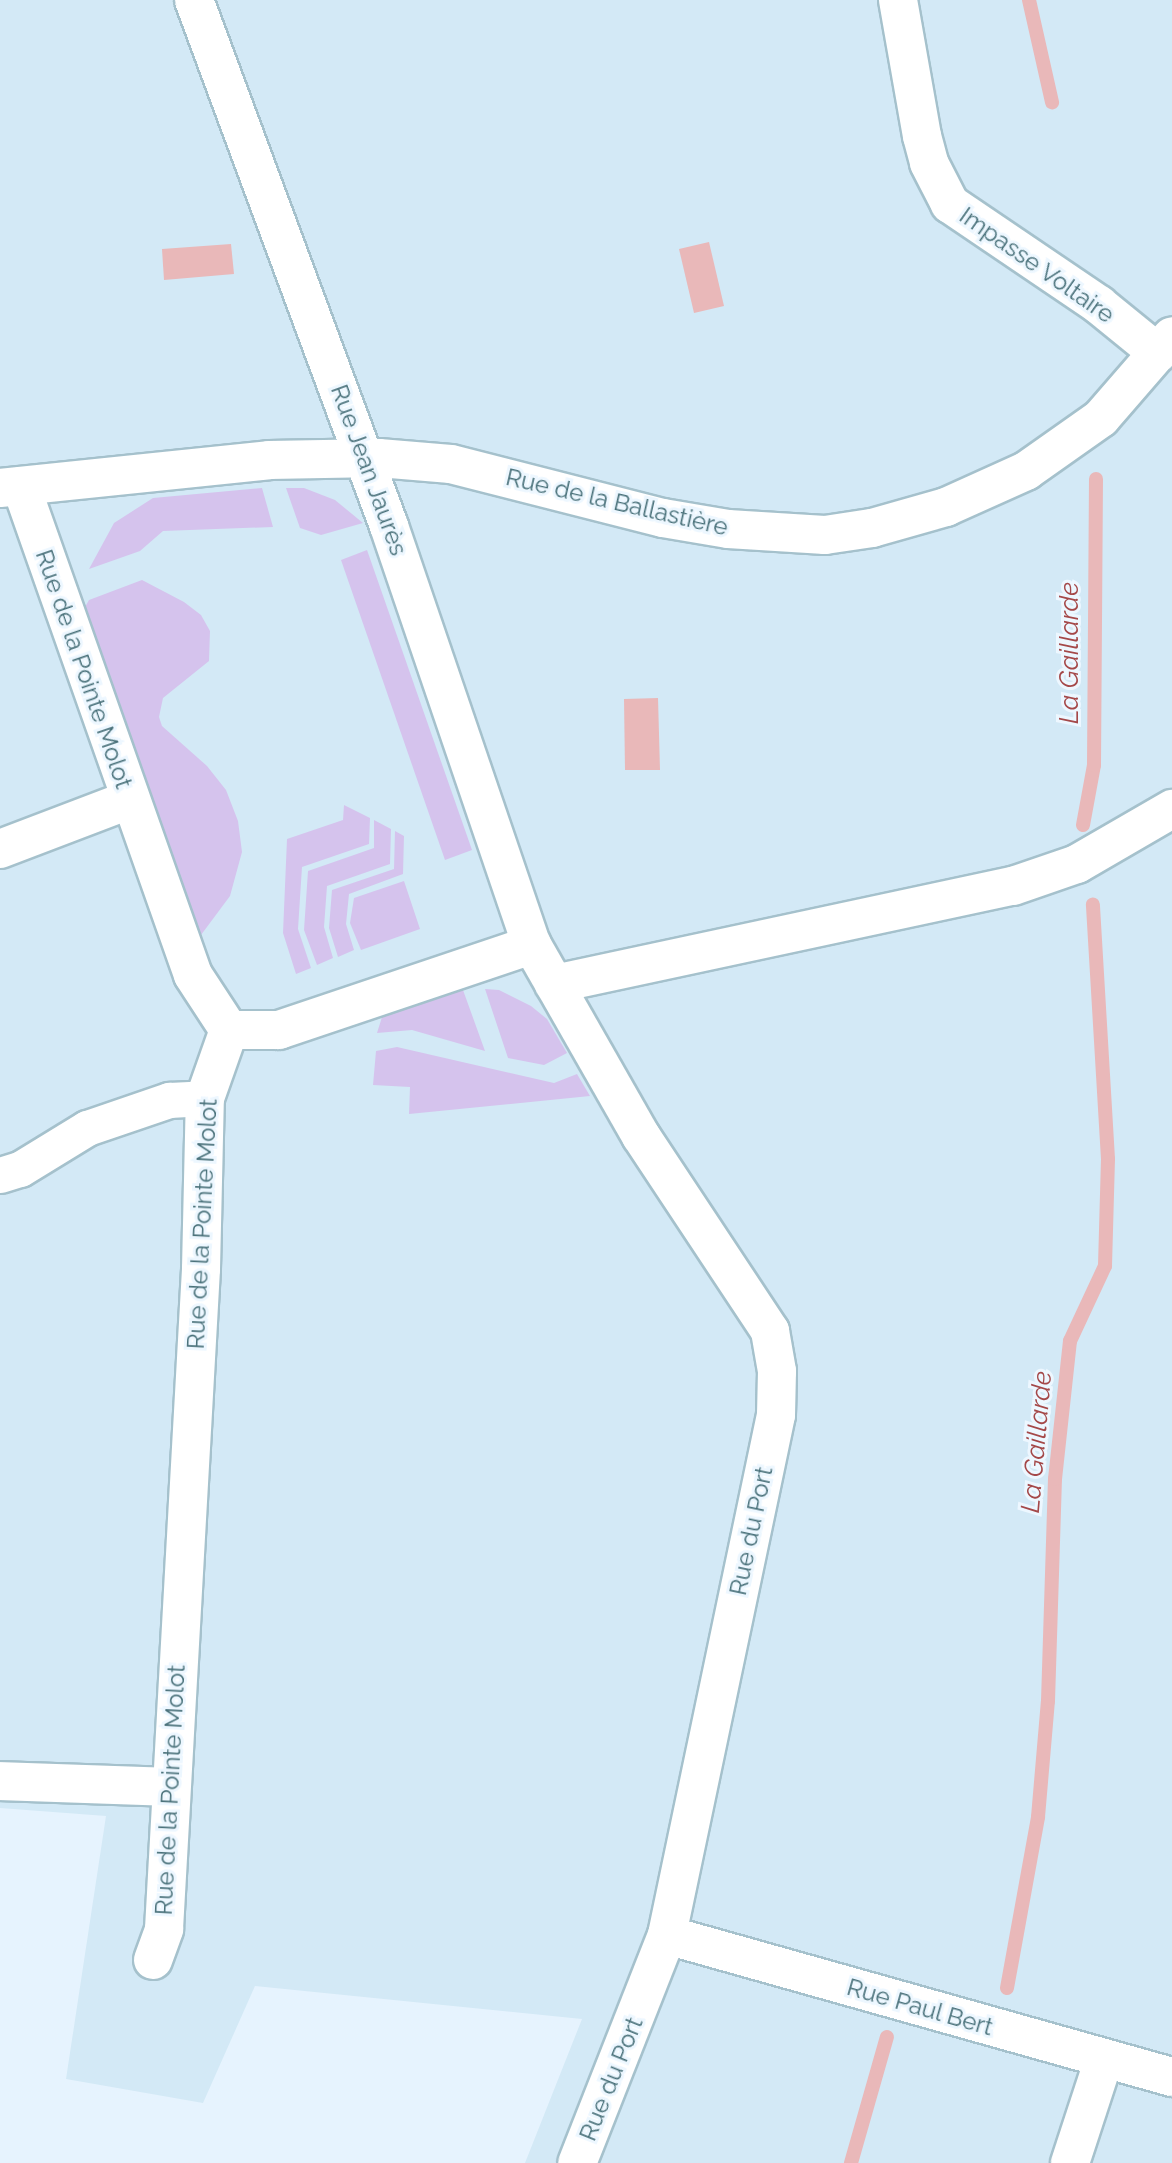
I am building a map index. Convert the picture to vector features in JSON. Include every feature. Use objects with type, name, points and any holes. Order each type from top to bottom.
[{"type":"street","name":"Rue Jean Jaurès","points":[[194,0],[304,288],[361,457],[389,526],[532,945]]},
{"type":"street","name":"Impasse Voltaire","points":[[898,0],[922,136],[929,163],[950,204],[1099,305],[1165,345]]},
{"type":"street","name":"Rue de la Ballastière","points":[[10,487],[270,460],[361,457],[451,464],[663,517],[727,529],[825,535],[872,528],[946,507],[1026,471],[1101,418],[1165,345]]},
{"type":"street","name":"Rue de la Pointe Molot","points":[[10,487],[193,975],[229,1030],[205,1098],[201,1269],[168,1787],[164,1929],[153,1960]]},
{"type":"street","points":[[0,849],[128,800]]},
{"type":"street","points":[[554,984],[1013,886],[1077,864],[1172,808]]},
{"type":"street","name":"Rue du Port","points":[[532,945],[641,1136],[770,1331],[777,1371],[776,1415],[667,1935],[578,2163]]},
{"type":"street","points":[[229,1030],[279,1030],[532,945]]},
{"type":"street","points":[[0,1175],[20,1169],[87,1128],[169,1100],[205,1098]]},
{"type":"street","points":[[0,1781],[168,1787]]},
{"type":"street","name":"Rue Paul Bert","points":[[667,1935],[1172,2077]]},
{"type":"street","points":[[1070,2163],[1104,2059]]},
{"type":"shaded area","points":[[0,0],[1172,0],[1172,2163],[525,2163],[582,2019],[255,1986],[203,2103],[66,2079],[106,1816],[0,1808]]},
{"type":"shaded area","points":[[709,242],[724,306],[694,313],[679,249]]},
{"type":"shaded area","points":[[231,244],[234,274],[164,280],[162,249]]},
{"type":"shaded area","points":[[262,488],[273,527],[163,531],[140,551],[89,569],[114,523],[153,498]]},
{"type":"shaded area","points":[[286,488],[304,488],[335,500],[363,523],[321,535],[300,528]]},
{"type":"shaded area","points":[[367,550],[472,850],[445,860],[341,560]]},
{"type":"shaded area","points":[[142,580],[184,602],[201,615],[210,631],[209,661],[163,698],[159,717],[162,726],[207,766],[226,790],[238,821],[242,852],[230,896],[198,939],[85,607],[89,600]]},
{"type":"shaded area","points":[[658,698],[660,770],[625,770],[624,699]]},
{"type":"shaded area","points":[[344,805],[370,818],[369,844],[302,867],[298,929],[311,968],[296,974],[283,933],[287,839],[343,820]]},
{"type":"shaded area","points":[[374,820],[391,829],[390,864],[327,886],[324,927],[333,958],[317,965],[304,930],[308,871],[374,848]]},
{"type":"shaded area","points":[[395,831],[404,836],[403,874],[349,894],[346,924],[354,950],[338,957],[329,928],[332,890],[394,869]]},
{"type":"shaded area","points":[[404,881],[420,929],[361,950],[350,923],[354,898]]},
{"type":"shaded area","points":[[485,989],[499,990],[531,1006],[547,1019],[567,1053],[544,1065],[508,1058]]},
{"type":"shaded area","points":[[463,990],[485,1051],[412,1030],[377,1033],[382,1017]]},
{"type":"shaded area","points":[[397,1047],[554,1083],[577,1074],[590,1096],[409,1114],[410,1087],[373,1085],[376,1051]]},
{"type":"waterway","name":"La Gaillarde","points":[[1029,0],[1052,102]]},
{"type":"waterway","name":"La Gaillarde","points":[[1083,825],[1094,765],[1096,479]]},
{"type":"waterway","name":"La Gaillarde","points":[[1007,1988],[1038,1817],[1048,1701],[1055,1479],[1070,1341],[1105,1266],[1108,1159],[1093,904]]},
{"type":"waterway","name":"La Gaillarde","points":[[851,2163],[887,2037]]}]
